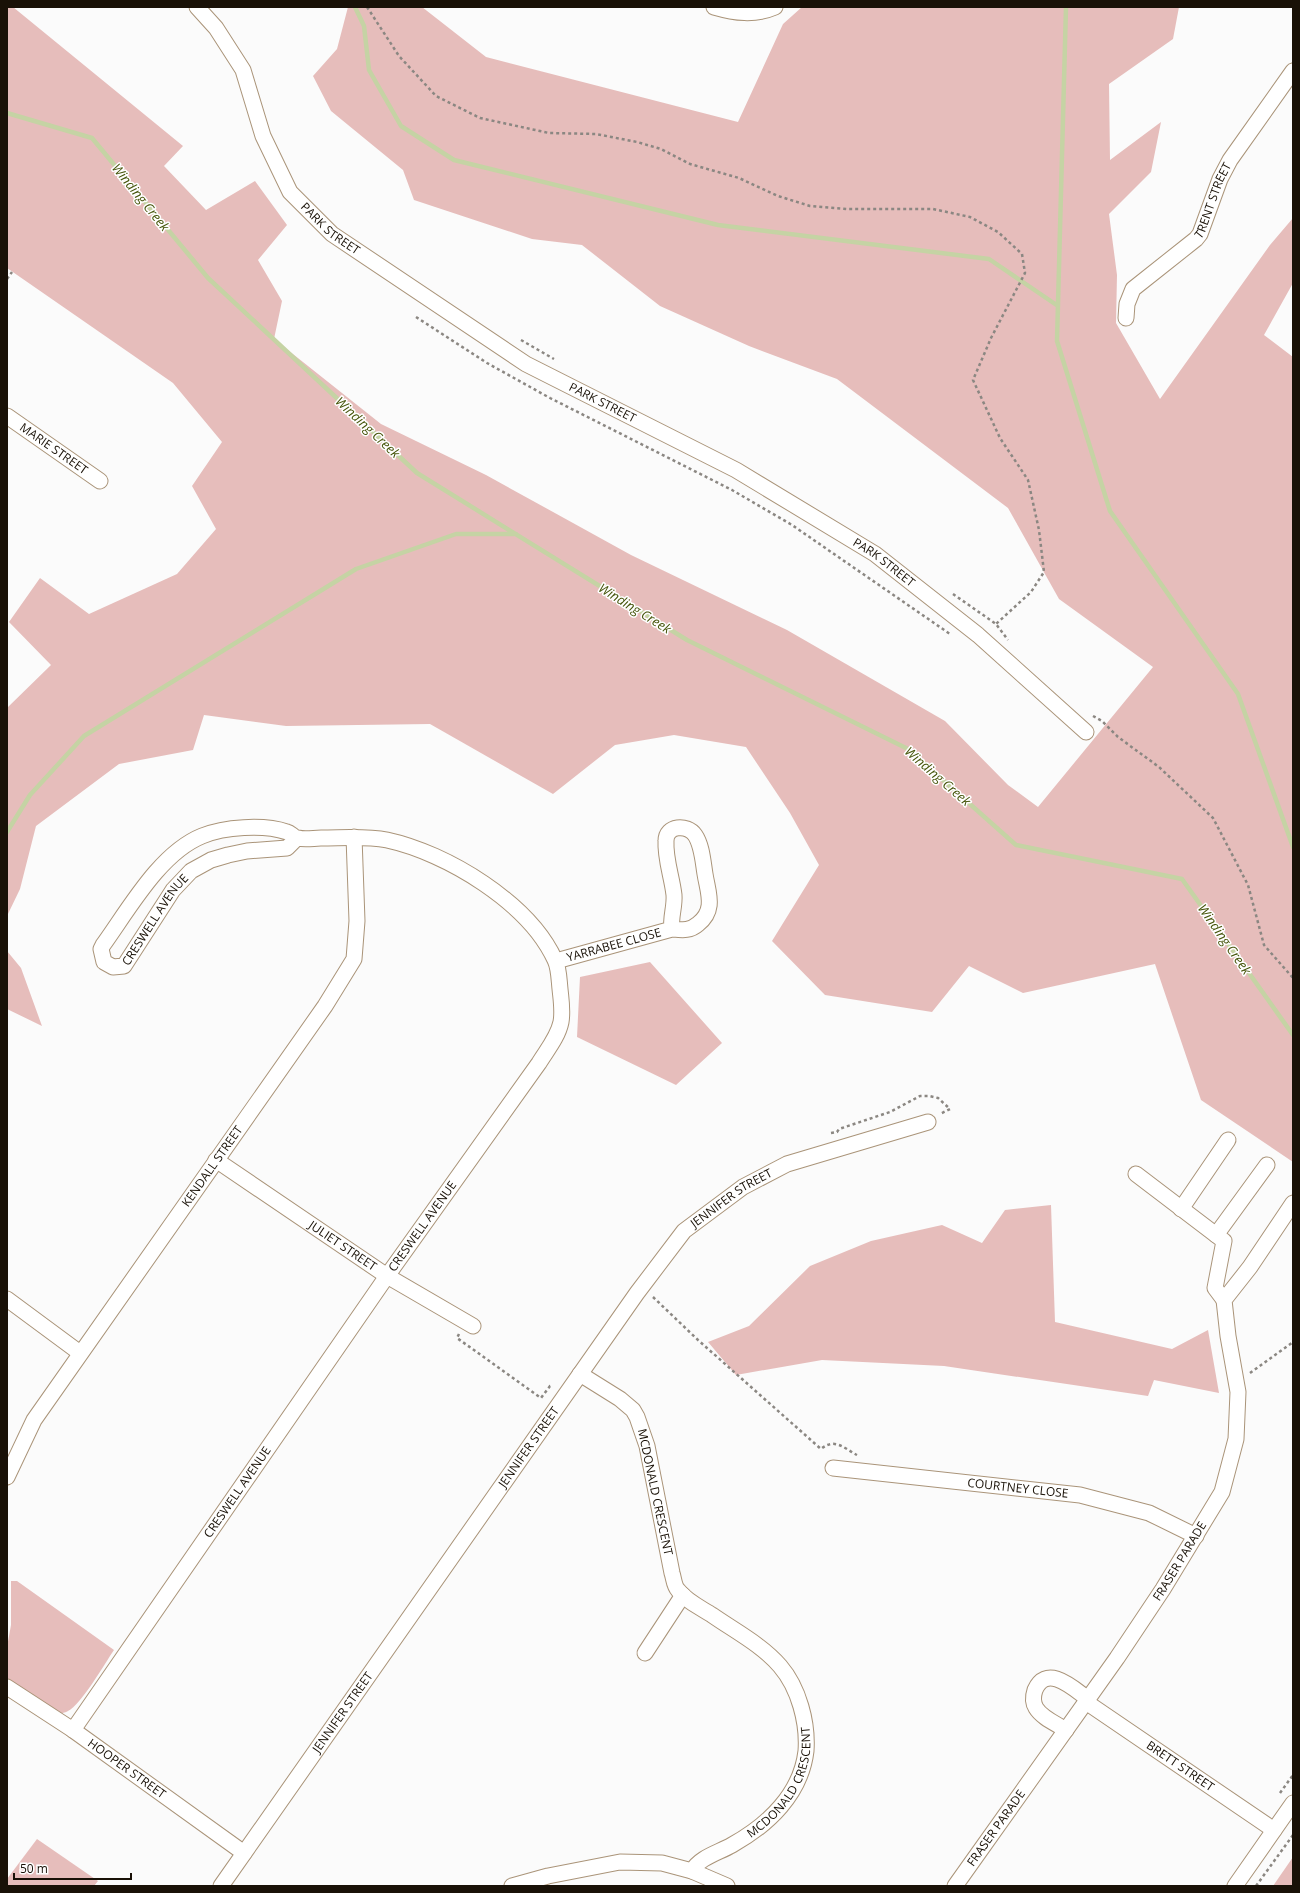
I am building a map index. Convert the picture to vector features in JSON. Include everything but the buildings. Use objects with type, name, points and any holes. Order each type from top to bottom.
[{"type":"street","name":"PARK STREET","points":[[197,7],[216,28],[242,70],[263,136],[290,192],[332,234],[526,364],[736,470],[876,554],[992,648],[1086,732]]},
{"type":"street","points":[[714,7],[748,13],[760,12],[775,7]]},
{"type":"street","name":"TRENT STREET","points":[[1126,318],[1127,304],[1133,289],[1196,239],[1200,234],[1220,179],[1230,160],[1293,71]]},
{"type":"street","name":"MARIE STREET","points":[[7,416],[100,481]]},
{"type":"street","name":"YARRABEE CLOSE","points":[[556,961],[672,929],[684,931],[693,928],[707,916],[710,909],[703,861],[695,835],[683,827],[672,830],[666,841],[674,896],[671,922],[672,929]]},
{"type":"street","name":"CRESWELL AVENUE","points":[[73,1730],[387,1276],[551,1044],[561,1022],[562,1001],[556,961],[539,932],[507,899],[459,868],[421,849],[386,840],[354,837],[297,838],[288,832],[265,828],[223,829],[201,836],[183,846],[159,868],[103,945],[101,949],[104,962],[113,967],[124,966],[173,890],[191,871],[211,860],[228,855],[247,851],[287,848],[297,838]]},
{"type":"street","name":"KENDALL STREET","points":[[7,1477],[34,1420],[324,1006],[354,959],[357,921],[354,837]]},
{"type":"street","name":"JENNIFER STREET","points":[[221,1886],[497,1495],[580,1374],[650,1292],[684,1231],[743,1187],[787,1164],[928,1122]]},
{"type":"street","points":[[1181,1209],[1228,1140]]},
{"type":"street","name":"JULIET STREET","points":[[216,1160],[387,1276],[473,1326]]},
{"type":"street","points":[[1136,1174],[1216,1235],[1267,1165]]},
{"type":"street","points":[[1224,1300],[1250,1267],[1293,1204]]},
{"type":"street","name":"FRASER PARADE","points":[[955,1886],[1087,1701],[1163,1589],[1222,1492],[1236,1440],[1238,1392],[1228,1336],[1224,1300],[1215,1288],[1224,1241],[1216,1235]]},
{"type":"street","points":[[7,1299],[80,1353]]},
{"type":"street","name":"MCDONALD CRESCENT","points":[[580,1374],[620,1399],[633,1410],[637,1417],[647,1446],[672,1573],[677,1590],[747,1638],[771,1657],[781,1667],[802,1709],[806,1747],[805,1762],[791,1794],[763,1825],[697,1863],[692,1871]]},
{"type":"street","name":"COURTNEY CLOSE","points":[[833,1468],[1080,1495],[1149,1513],[1196,1536]]},
{"type":"street","points":[[645,1652],[683,1595]]},
{"type":"street","points":[[1066,1730],[1036,1708],[1034,1700],[1035,1691],[1040,1684],[1047,1678],[1056,1678],[1065,1682],[1087,1701]]},
{"type":"street","name":"HOOPER STREET","points":[[7,1687],[73,1730],[244,1853]]},
{"type":"street","name":"BRETT STREET","points":[[1087,1701],[1274,1830]]},
{"type":"street","points":[[1235,1886],[1293,1803]]},
{"type":"street","points":[[512,1886],[548,1876],[620,1862],[650,1862],[692,1871],[727,1886]]},
{"type":"path","points":[[367,7],[399,56],[436,96],[480,118],[549,132],[596,134],[637,142],[661,149],[690,164],[738,178],[778,196],[810,206],[848,209],[933,209],[970,217],[998,232],[1022,254],[1025,274],[991,338],[973,380],[1000,438],[1028,480],[1039,530],[1044,572],[1031,592],[996,624]]},
{"type":"path","points":[[7,278],[12,272]]},
{"type":"path","points":[[416,317],[487,363],[550,398],[732,490],[785,521],[953,637]]},
{"type":"path","points":[[992,648],[1003,633]]},
{"type":"path","points":[[1102,721],[1118,737],[1159,767],[1213,818],[1248,885],[1264,945],[1293,978]]},
{"type":"path","points":[[650,1292],[698,1340],[821,1449],[825,1445],[838,1444],[862,1457]]},
{"type":"path","points":[[457,1338],[540,1398],[550,1386],[558,1382]]},
{"type":"path","points":[[1235,1375],[1255,1370],[1293,1342]]},
{"type":"path","points":[[1256,1886],[1293,1835]]},
{"type":"shaded area","points":[[7,7],[13,7],[183,146],[164,166],[206,210],[255,181],[287,225],[258,260],[282,301],[274,339],[381,424],[486,475],[631,555],[787,630],[945,721],[1008,785],[1038,807],[1153,667],[1059,599],[1008,508],[837,379],[749,346],[660,306],[582,245],[532,239],[414,200],[403,170],[331,111],[313,76],[337,49],[348,7],[422,7],[486,57],[738,122],[783,24],[802,7],[1179,7],[1173,39],[1109,84],[1110,160],[1161,122],[1151,172],[1109,214],[1117,275],[1116,323],[1160,399],[1270,245],[1293,218],[1293,283],[1264,335],[1293,357],[1293,1162],[1201,1100],[1155,964],[1023,993],[969,966],[932,1012],[825,995],[772,941],[819,865],[790,813],[746,747],[674,735],[615,745],[553,794],[430,724],[286,726],[204,715],[193,750],[119,764],[36,826],[20,889],[7,916],[7,708],[51,665],[9,622],[40,578],[89,614],[177,574],[216,529],[192,486],[222,442],[173,383],[7,268]]},
{"type":"shaded area","points":[[7,951],[21,968],[42,1026],[7,1009]]},
{"type":"shaded area","points":[[650,962],[722,1043],[676,1085],[577,1037],[580,977]]},
{"type":"shaded area","points":[[1051,1205],[1055,1322],[1172,1349],[1208,1330],[1219,1393],[1154,1380],[1148,1396],[944,1366],[822,1360],[736,1375],[708,1342],[749,1326],[810,1266],[871,1241],[942,1225],[982,1243],[1005,1210]]},
{"type":"shaded area","points":[[11,1581],[17,1581],[114,1650],[86,1692],[73,1707],[66,1712],[53,1712],[7,1679],[7,1647],[11,1625]]},
{"type":"shaded area","points":[[37,1839],[98,1881],[94,1886],[7,1886],[7,1879]]},
{"type":"shaded area","points":[[1293,1857],[1293,1886],[1273,1886]]},
{"type":"waterway","points":[[355,7],[364,26],[369,70],[401,126],[454,160],[718,225],[989,259],[1058,306]]},
{"type":"waterway","points":[[1066,7],[1057,341],[1110,511],[1238,694],[1293,847]]},
{"type":"waterway","name":"Winding Creek","points":[[7,113],[92,138],[208,278],[417,473],[687,640],[908,749],[1016,845],[1182,879],[1293,1035]]},
{"type":"waterway","points":[[7,832],[30,795],[84,736],[356,569],[456,534],[516,534]]}]
